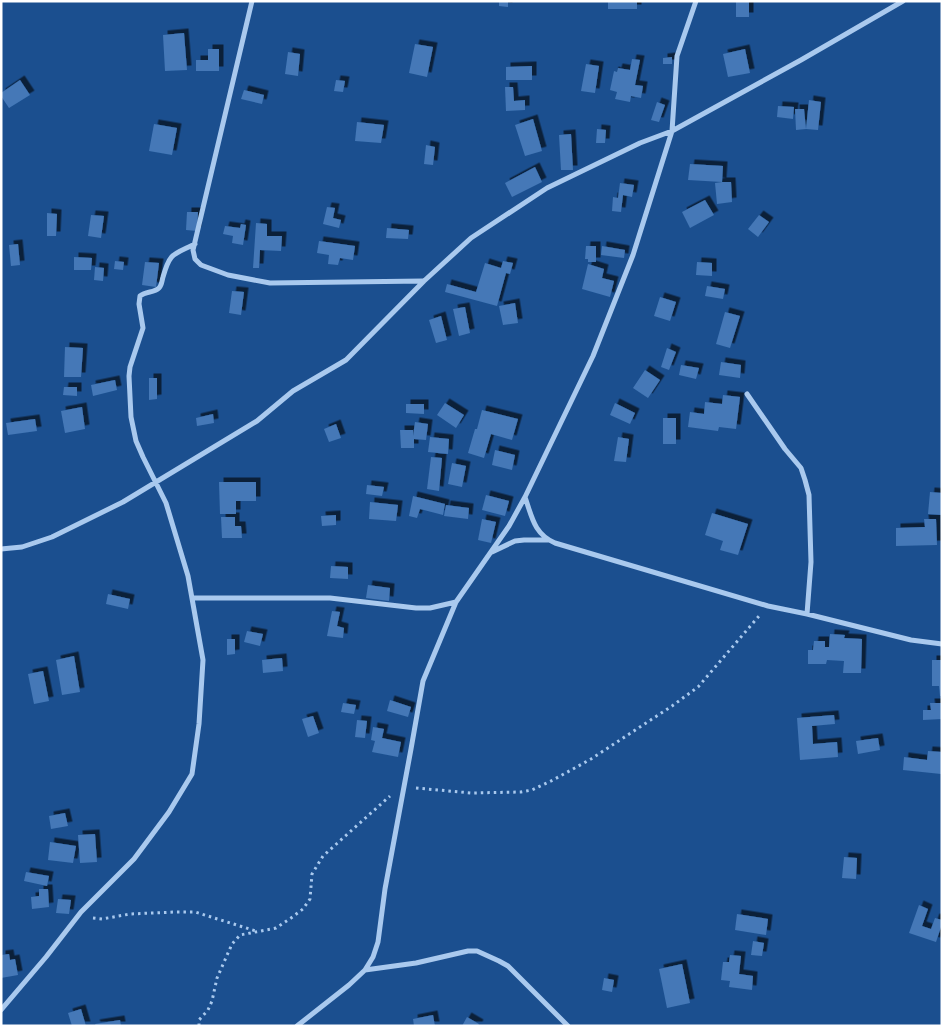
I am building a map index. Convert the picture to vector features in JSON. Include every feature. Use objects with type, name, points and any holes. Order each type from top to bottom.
[{"type":"street","points":[[252,1],[193,250],[195,259],[201,265],[228,275],[270,283],[424,281]]},
{"type":"street","points":[[297,1026],[350,985],[365,970],[373,957],[378,942],[385,889],[423,680],[456,602],[508,526],[525,497],[593,356],[633,254],[672,131],[677,56],[696,1]]},
{"type":"street","points":[[1,548],[22,546],[52,537],[123,502],[257,421],[293,391],[346,360],[424,281],[472,238],[547,188],[640,143],[672,131],[903,1]]},
{"type":"street","points":[[1,1010],[81,912],[134,858],[170,812],[192,774],[199,724],[203,660],[188,576],[166,503],[136,441],[131,417],[129,376],[130,367],[143,328],[140,296],[144,292],[159,287],[167,262],[173,254],[195,244]]},
{"type":"street","points":[[747,394],[785,449],[801,468],[806,480],[810,495],[811,562],[807,614]]},
{"type":"street","points":[[525,497],[537,530],[548,540]]},
{"type":"street","points":[[490,553],[514,541],[548,540],[768,606],[911,640],[942,644]]},
{"type":"street","points":[[192,598],[330,598],[416,608],[430,608],[456,602]]},
{"type":"street","points":[[365,970],[416,963],[468,951],[477,951],[508,966],[568,1026]]},
{"type":"path","points":[[199,1026],[199,1020],[208,1010],[212,1001],[217,978],[232,944],[240,935],[276,928],[303,909],[310,899],[312,874],[323,856],[386,798],[404,787],[471,793],[520,792],[532,790],[553,780],[591,758],[698,687],[768,606]]},
{"type":"path","points":[[81,912],[93,918],[102,919],[130,914],[195,912],[259,932]]},
{"type":"building","points":[[499,1],[508,1],[508,7],[499,6]]},
{"type":"building","points":[[608,1],[637,1],[637,9],[608,9]]},
{"type":"building","points":[[736,1],[749,1],[749,17],[736,17]]},
{"type":"building","points":[[184,33],[187,70],[165,71],[163,35]]},
{"type":"building","points":[[415,44],[433,47],[427,77],[409,73]]},
{"type":"building","points":[[208,49],[219,49],[219,71],[196,71],[196,60],[208,60]]},
{"type":"building","points":[[745,49],[750,73],[728,77],[723,54]]},
{"type":"building","points":[[288,52],[300,54],[298,76],[285,74]]},
{"type":"building","points":[[672,57],[672,64],[663,64],[663,58]]},
{"type":"building","points":[[632,59],[640,60],[635,85],[643,86],[641,98],[631,96],[630,102],[615,99],[617,92],[610,90],[614,71],[617,72],[618,68],[630,70]]},
{"type":"building","points":[[586,64],[599,66],[595,93],[581,91]]},
{"type":"building","points":[[532,66],[532,80],[506,80],[506,67]]},
{"type":"building","points":[[20,80],[30,95],[9,108],[1,93]]},
{"type":"building","points":[[336,80],[345,81],[343,92],[334,91]]},
{"type":"building","points":[[505,87],[513,87],[514,101],[525,100],[525,110],[506,111]]},
{"type":"building","points":[[244,90],[264,95],[262,104],[241,99]]},
{"type":"building","points":[[809,100],[821,102],[818,130],[806,129]]},
{"type":"building","points":[[657,102],[665,105],[659,122],[651,120]]},
{"type":"building","points":[[778,106],[794,107],[793,119],[777,117]]},
{"type":"building","points":[[795,109],[804,109],[806,129],[796,130]]},
{"type":"building","points":[[533,119],[542,151],[525,156],[515,125]]},
{"type":"building","points":[[357,122],[384,125],[381,143],[355,141]]},
{"type":"building","points":[[154,124],[177,128],[172,155],[149,151]]},
{"type":"building","points":[[597,129],[606,130],[605,143],[596,143]]},
{"type":"building","points":[[571,134],[573,170],[561,170],[559,135]]},
{"type":"building","points":[[426,145],[435,147],[433,165],[424,164]]},
{"type":"building","points":[[690,164],[723,166],[722,182],[688,180]]},
{"type":"building","points":[[535,167],[542,182],[512,197],[505,183]]},
{"type":"building","points":[[731,182],[732,202],[717,204],[715,183]]},
{"type":"building","points":[[620,183],[634,185],[632,197],[623,195],[621,212],[612,211],[613,197],[618,198]]},
{"type":"building","points":[[705,200],[714,215],[690,228],[682,212]]},
{"type":"building","points":[[327,207],[335,208],[333,218],[341,220],[339,228],[323,224]]},
{"type":"building","points":[[187,212],[198,212],[197,231],[186,230]]},
{"type":"building","points":[[47,213],[57,214],[56,236],[47,236]]},
{"type":"building","points":[[91,215],[104,216],[101,238],[88,236]]},
{"type":"building","points":[[759,215],[769,222],[758,237],[748,229]]},
{"type":"building","points":[[256,223],[267,224],[267,236],[282,236],[281,251],[260,250],[259,268],[253,268]]},
{"type":"building","points":[[241,224],[246,225],[243,245],[232,243],[233,236],[223,234],[225,226],[240,228]]},
{"type":"building","points":[[387,228],[409,230],[408,239],[386,238]]},
{"type":"building","points":[[319,241],[355,246],[353,260],[340,258],[338,265],[328,264],[329,255],[317,253]]},
{"type":"building","points":[[18,244],[20,265],[11,266],[9,245]]},
{"type":"building","points":[[586,246],[596,246],[596,262],[588,262],[588,259],[585,259]]},
{"type":"building","points":[[602,246],[625,250],[624,258],[601,255]]},
{"type":"building","points":[[74,257],[92,258],[91,270],[74,270]]},
{"type":"building","points":[[115,261],[124,262],[123,270],[114,269]]},
{"type":"building","points":[[503,261],[513,263],[510,274],[506,273],[497,306],[445,292],[447,284],[476,292],[485,263],[501,268]]},
{"type":"building","points":[[145,262],[159,263],[156,287],[142,285]]},
{"type":"building","points":[[697,262],[712,263],[712,276],[696,275]]},
{"type":"building","points":[[588,264],[604,269],[602,278],[614,281],[610,297],[582,289]]},
{"type":"building","points":[[95,267],[104,268],[103,281],[94,280]]},
{"type":"building","points":[[707,286],[725,289],[723,299],[705,296]]},
{"type":"building","points":[[232,291],[244,292],[241,315],[229,313]]},
{"type":"building","points":[[660,297],[676,302],[670,321],[654,316]]},
{"type":"building","points":[[515,303],[518,323],[503,325],[499,306]]},
{"type":"building","points":[[465,307],[470,333],[459,336],[453,309]]},
{"type":"building","points":[[725,312],[740,316],[730,348],[716,344]]},
{"type":"building","points":[[441,316],[447,340],[436,343],[429,320]]},
{"type":"building","points":[[65,347],[83,348],[81,377],[64,377]]},
{"type":"building","points":[[667,348],[676,352],[669,370],[661,367]]},
{"type":"building","points":[[721,362],[741,365],[740,378],[719,375]]},
{"type":"building","points":[[681,365],[699,368],[696,379],[679,375]]},
{"type":"building","points":[[645,370],[660,380],[648,398],[633,388]]},
{"type":"building","points":[[149,378],[157,378],[157,399],[149,400]]},
{"type":"building","points":[[115,380],[117,390],[93,396],[91,385]]},
{"type":"building","points":[[64,387],[77,387],[77,396],[63,395]]},
{"type":"building","points":[[723,395],[740,397],[736,429],[719,427],[718,431],[688,427],[690,412],[704,414],[705,402],[722,404]]},
{"type":"building","points":[[445,403],[464,415],[456,428],[437,415]]},
{"type":"building","points":[[615,403],[635,413],[630,424],[610,415]]},
{"type":"building","points":[[406,404],[424,404],[424,414],[406,413]]},
{"type":"building","points":[[82,407],[85,429],[65,433],[61,411]]},
{"type":"building","points":[[482,410],[518,419],[512,440],[491,434],[484,458],[468,453]]},
{"type":"building","points":[[213,414],[214,423],[197,426],[196,418]]},
{"type":"building","points":[[663,418],[676,418],[676,444],[663,444]]},
{"type":"building","points":[[35,419],[37,431],[8,435],[6,423]]},
{"type":"building","points":[[415,422],[428,424],[426,440],[414,439],[414,448],[401,448],[400,430],[413,430],[413,436]]},
{"type":"building","points":[[336,424],[341,438],[329,442],[324,429]]},
{"type":"building","points":[[430,437],[449,439],[448,454],[428,452]]},
{"type":"building","points":[[618,437],[629,439],[626,462],[614,461]]},
{"type":"building","points":[[495,450],[515,455],[512,470],[492,465]]},
{"type":"building","points":[[431,457],[442,458],[439,491],[427,489]]},
{"type":"building","points":[[452,463],[466,466],[462,487],[448,484]]},
{"type":"building","points":[[219,482],[256,482],[256,501],[236,501],[236,514],[220,514]]},
{"type":"building","points":[[367,485],[384,487],[382,496],[366,494]]},
{"type":"building","points":[[930,492],[942,493],[942,515],[928,514]]},
{"type":"building","points":[[486,495],[509,501],[505,516],[482,510]]},
{"type":"building","points":[[413,496],[445,504],[443,515],[420,509],[417,518],[409,516]]},
{"type":"building","points":[[370,502],[398,505],[396,521],[369,519]]},
{"type":"building","points":[[446,505],[469,508],[468,519],[444,516]]},
{"type":"building","points":[[712,513],[748,524],[738,555],[720,550],[723,541],[705,535]]},
{"type":"building","points":[[336,515],[336,525],[322,526],[321,516]]},
{"type":"building","points":[[221,517],[235,517],[235,526],[241,526],[242,538],[222,538]]},
{"type":"building","points":[[482,519],[496,522],[491,543],[478,540]]},
{"type":"building","points":[[924,519],[936,519],[937,545],[896,546],[896,528],[925,527]]},
{"type":"building","points":[[331,566],[348,567],[348,579],[330,578]]},
{"type":"building","points":[[368,585],[390,588],[389,601],[366,598]]},
{"type":"building","points":[[108,594],[130,599],[128,609],[106,604]]},
{"type":"building","points":[[332,611],[340,612],[337,626],[344,628],[343,638],[327,636]]},
{"type":"building","points":[[247,631],[263,634],[260,646],[244,642]]},
{"type":"building","points":[[830,634],[845,635],[844,638],[862,639],[861,673],[843,673],[844,661],[827,660],[826,664],[808,664],[808,650],[813,650],[814,641],[825,641],[825,647],[829,647]]},
{"type":"building","points":[[227,639],[235,639],[235,654],[227,655]]},
{"type":"building","points":[[74,656],[80,692],[62,695],[56,660]]},
{"type":"building","points":[[282,658],[283,671],[263,673],[262,660]]},
{"type":"building","points":[[932,660],[942,660],[942,696],[940,696],[939,686],[932,686]]},
{"type":"building","points":[[43,671],[49,701],[34,704],[28,674]]},
{"type":"building","points":[[390,700],[411,707],[408,717],[387,711]]},
{"type":"building","points":[[343,703],[356,705],[354,714],[341,712]]},
{"type":"building","points":[[930,703],[941,703],[942,719],[923,720],[923,710],[931,710]]},
{"type":"building","points":[[834,715],[835,724],[812,726],[813,744],[837,742],[838,757],[800,760],[797,718]]},
{"type":"building","points":[[313,716],[319,733],[308,737],[302,719]]},
{"type":"building","points":[[357,720],[367,721],[365,738],[355,737]]},
{"type":"building","points":[[373,727],[384,729],[382,738],[401,742],[398,757],[372,752],[375,741],[371,740]]},
{"type":"building","points":[[878,738],[880,750],[858,754],[856,741]]},
{"type":"building","points":[[928,751],[942,752],[941,774],[903,770],[904,757],[927,760]]},
{"type":"building","points":[[65,813],[68,826],[51,829],[49,816]]},
{"type":"building","points":[[95,834],[97,862],[80,863],[78,835]]},
{"type":"building","points":[[50,842],[76,846],[73,863],[48,860]]},
{"type":"building","points":[[844,857],[857,858],[856,879],[842,878]]},
{"type":"building","points":[[26,872],[49,876],[47,886],[24,881]]},
{"type":"building","points":[[39,889],[48,889],[49,907],[32,909],[31,897],[39,896]]},
{"type":"building","points":[[58,899],[71,900],[69,914],[56,913]]},
{"type":"building","points":[[919,905],[928,909],[922,926],[931,929],[935,918],[942,920],[936,942],[909,933]]},
{"type":"building","points":[[737,914],[768,919],[766,935],[735,930]]},
{"type":"building","points":[[753,941],[764,943],[762,956],[751,955]]},
{"type":"building","points":[[9,954],[10,960],[15,959],[18,975],[1,978],[1,955]]},
{"type":"building","points":[[730,955],[741,956],[739,974],[753,976],[752,990],[729,987],[730,981],[721,980],[723,962],[729,962]]},
{"type":"building","points":[[682,964],[690,1003],[667,1008],[659,969]]},
{"type":"building","points":[[604,978],[614,980],[612,992],[602,990]]},
{"type":"building","points":[[81,1009],[86,1026],[72,1026],[68,1013]]},
{"type":"building","points":[[433,1015],[435,1026],[414,1026],[413,1019]]},
{"type":"building","points":[[467,1017],[479,1024],[478,1026],[462,1026]]},
{"type":"building","points":[[120,1020],[121,1026],[96,1026],[95,1024]]}]
